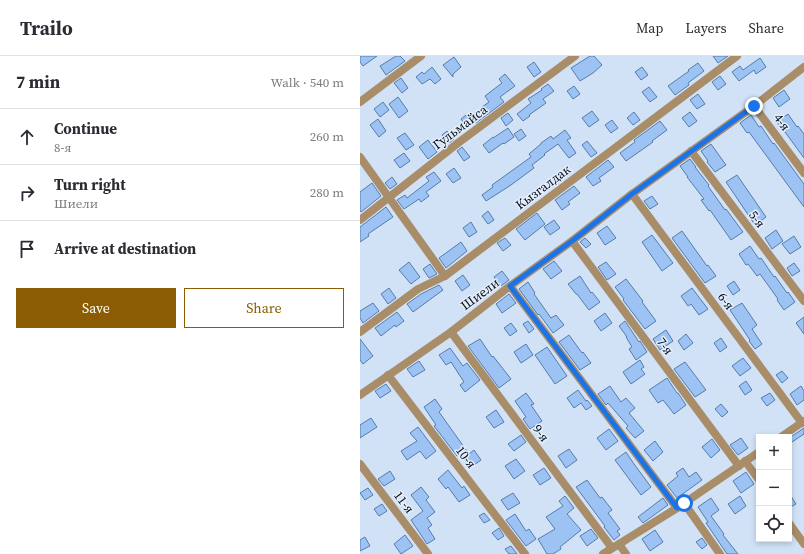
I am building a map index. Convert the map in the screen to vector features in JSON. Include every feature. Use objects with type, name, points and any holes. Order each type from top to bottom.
[{"type":"street","points":[[360,102],[421,56]]},
{"type":"street","name":"Гульмайса","points":[[360,220],[458,143],[575,56]]},
{"type":"street","name":"Кызгалдак","points":[[360,332],[418,289],[444,276],[737,56]]},
{"type":"street","name":"Шиели","points":[[360,395],[450,332],[632,194],[754,106],[804,67]]},
{"type":"street","name":"4-я","points":[[754,106],[804,173]]},
{"type":"street","name":"5-я","points":[[691,151],[804,301]]},
{"type":"street","points":[[360,157],[444,276]]},
{"type":"street","name":"6-я","points":[[632,194],[803,422]]},
{"type":"street","name":"7-я","points":[[572,241],[742,463],[756,477]]},
{"type":"street","points":[[510,286],[680,506],[720,554]]},
{"type":"street","name":"9-я","points":[[450,332],[615,546],[626,554]]},
{"type":"street","name":"10-я","points":[[388,375],[524,554]]},
{"type":"street","points":[[785,434],[803,422]]},
{"type":"street","points":[[603,554],[680,506],[756,454]]},
{"type":"street","name":"11-я","points":[[360,464],[428,554]]},
{"type":"street","points":[[792,527],[804,544]]},
{"type":"building","points":[[360,56],[377,56],[363,66],[360,62]]},
{"type":"building","points":[[396,56],[400,56],[405,61],[386,75],[380,66]]},
{"type":"building","points":[[590,56],[594,56],[602,65],[580,81],[571,68]]},
{"type":"building","points":[[713,56],[728,56],[718,63]]},
{"type":"building","points":[[454,57],[461,67],[453,74],[453,77],[443,65]]},
{"type":"building","points":[[760,58],[766,67],[756,74],[754,70],[739,81],[732,72],[740,66],[743,70]]},
{"type":"building","points":[[534,62],[541,72],[534,77],[527,67]]},
{"type":"building","points":[[698,63],[704,71],[688,83],[689,85],[675,95],[668,86]]},
{"type":"building","points":[[432,67],[441,79],[435,84],[430,79],[422,84],[416,77],[422,72],[424,74]]},
{"type":"building","points":[[642,67],[648,75],[641,80],[635,72]]},
{"type":"building","points":[[505,74],[515,86],[500,97],[504,102],[476,123],[474,121],[466,126],[461,119],[466,115],[468,118],[489,102],[485,96],[502,83],[499,79]]},
{"type":"building","points":[[720,76],[726,84],[718,90],[712,82]]},
{"type":"building","points":[[401,78],[408,88],[402,93],[394,83]]},
{"type":"building","points":[[548,84],[554,91],[543,99],[546,103],[523,121],[517,114],[531,103],[528,99]]},
{"type":"building","points":[[574,86],[580,94],[573,99],[567,91]]},
{"type":"building","points":[[649,87],[657,97],[650,102],[642,92]]},
{"type":"building","points":[[784,90],[790,99],[779,107],[773,98]]},
{"type":"building","points":[[698,94],[705,104],[697,109],[690,100]]},
{"type":"building","points":[[398,97],[408,111],[399,118],[389,104]]},
{"type":"building","points":[[383,102],[389,110],[380,117],[374,109]]},
{"type":"building","points":[[592,111],[599,120],[589,127],[582,118]]},
{"type":"building","points":[[634,112],[640,120],[633,125],[627,118]]},
{"type":"building","points":[[690,112],[697,121],[689,127],[682,118]]},
{"type":"building","points":[[508,113],[513,120],[506,126],[501,118]]},
{"type":"building","points":[[788,114],[804,134],[804,158],[777,122]]},
{"type":"building","points":[[751,115],[759,127],[761,126],[804,184],[804,207],[749,132],[747,133],[740,123]]},
{"type":"building","points":[[378,119],[386,131],[379,137],[370,125]]},
{"type":"building","points":[[612,120],[618,128],[611,133],[605,125]]},
{"type":"building","points":[[660,121],[667,130],[626,161],[620,153],[635,142],[634,140]]},
{"type":"building","points":[[508,128],[514,137],[489,153],[483,145]]},
{"type":"building","points":[[521,129],[526,136],[519,141],[514,134]]},
{"type":"building","points":[[565,130],[571,138],[567,140],[576,153],[569,158],[558,144],[532,165],[534,168],[486,201],[482,195],[493,187],[492,185],[531,157],[529,154],[541,143],[551,136],[553,139]]},
{"type":"building","points":[[447,131],[454,139],[449,143],[442,135]]},
{"type":"building","points":[[405,133],[414,145],[406,150],[397,138]]},
{"type":"building","points":[[428,140],[437,152],[428,159],[419,147]]},
{"type":"building","points":[[587,141],[597,153],[591,157],[582,145]]},
{"type":"building","points":[[711,144],[726,165],[715,172],[701,151]]},
{"type":"building","points":[[462,147],[470,157],[464,161],[457,151]]},
{"type":"building","points":[[404,153],[410,161],[400,168],[394,160]]},
{"type":"building","points":[[690,159],[725,210],[726,209],[743,232],[731,240],[701,200],[704,199],[680,166]]},
{"type":"building","points":[[608,160],[614,167],[599,178],[601,181],[593,186],[586,177]]},
{"type":"building","points":[[454,168],[461,178],[453,183],[446,174]]},
{"type":"building","points":[[434,172],[441,181],[426,192],[429,196],[421,202],[419,199],[404,209],[397,200],[405,195],[407,198],[429,181],[426,177]]},
{"type":"building","points":[[737,175],[766,217],[755,225],[726,182]]},
{"type":"building","points":[[392,177],[397,184],[390,189],[385,183]]},
{"type":"building","points":[[372,183],[381,196],[361,212],[360,192]]},
{"type":"building","points":[[574,186],[580,193],[568,202],[570,204],[562,210],[555,200]]},
{"type":"building","points":[[652,196],[658,204],[650,209],[644,201]]},
{"type":"building","points":[[386,207],[393,217],[368,234],[369,236],[360,242],[360,227]]},
{"type":"building","points":[[488,211],[494,220],[488,224],[482,216]]},
{"type":"building","points":[[537,213],[545,224],[525,240],[516,229]]},
{"type":"building","points":[[554,220],[560,228],[550,235],[544,227]]},
{"type":"building","points":[[471,222],[477,232],[469,237],[463,228]]},
{"type":"building","points":[[607,226],[616,238],[605,245],[597,233]]},
{"type":"building","points":[[776,230],[783,241],[772,249],[765,238]]},
{"type":"building","points":[[682,231],[716,276],[705,283],[672,238]]},
{"type":"building","points":[[652,235],[673,263],[662,271],[642,242]]},
{"type":"building","points":[[794,236],[801,247],[790,254],[782,244]]},
{"type":"building","points":[[505,238],[511,245],[503,251],[497,243]]},
{"type":"building","points":[[585,238],[591,244],[586,248],[580,242]]},
{"type":"building","points":[[461,242],[467,251],[446,268],[439,258]]},
{"type":"building","points":[[750,246],[795,302],[784,310],[760,274],[757,276],[748,264],[746,265],[739,254]]},
{"type":"building","points":[[554,261],[562,271],[551,279],[543,269]]},
{"type":"building","points":[[409,262],[420,277],[411,284],[399,270]]},
{"type":"building","points":[[606,262],[616,274],[607,280],[598,267]]},
{"type":"building","points":[[794,263],[800,271],[792,276],[787,268]]},
{"type":"building","points":[[430,264],[437,274],[429,278],[423,269]]},
{"type":"building","points":[[502,271],[509,280],[501,286],[494,277]]},
{"type":"building","points":[[463,275],[470,285],[462,291],[455,281]]},
{"type":"building","points":[[580,276],[591,293],[592,292],[600,302],[589,310],[568,284]]},
{"type":"building","points":[[626,279],[656,321],[645,329],[615,287]]},
{"type":"building","points":[[734,281],[740,290],[733,295],[727,286]]},
{"type":"building","points":[[528,282],[535,293],[534,294],[551,318],[556,315],[564,325],[553,333],[519,289]]},
{"type":"building","points":[[439,285],[443,290],[413,312],[407,304],[421,294]]},
{"type":"building","points":[[389,288],[396,298],[388,304],[381,294]]},
{"type":"building","points":[[692,288],[708,309],[699,315],[691,304],[688,306],[681,296]]},
{"type":"building","points":[[509,294],[516,303],[502,313],[496,304]]},
{"type":"building","points":[[373,303],[379,311],[363,323],[360,318],[360,311]]},
{"type":"building","points":[[742,303],[757,325],[752,329],[762,344],[755,349],[730,310]]},
{"type":"building","points":[[397,312],[404,321],[396,327],[395,325],[381,336],[375,328]]},
{"type":"building","points":[[605,313],[612,323],[601,331],[594,321]]},
{"type":"building","points":[[804,317],[804,334],[796,323]]},
{"type":"building","points":[[528,321],[534,329],[529,333],[523,324]]},
{"type":"building","points":[[625,321],[647,352],[636,360],[629,349],[632,347],[627,337],[619,326]]},
{"type":"building","points":[[511,323],[517,331],[510,336],[504,328]]},
{"type":"building","points":[[666,330],[673,341],[660,350],[653,339]]},
{"type":"building","points":[[686,334],[693,343],[684,350],[678,341]]},
{"type":"building","points":[[569,335],[591,363],[580,370],[559,342]]},
{"type":"building","points":[[721,338],[727,347],[720,352],[714,343]]},
{"type":"building","points":[[360,339],[373,356],[363,364],[360,360]]},
{"type":"building","points":[[480,339],[492,357],[493,356],[511,379],[499,388],[468,346]]},
{"type":"building","points":[[526,344],[533,355],[521,363],[514,352]]},
{"type":"building","points":[[547,347],[567,376],[555,384],[535,355]]},
{"type":"building","points":[[450,348],[463,366],[467,363],[480,380],[465,392],[460,385],[464,382],[451,362],[446,365],[439,355]]},
{"type":"building","points":[[743,358],[751,368],[740,376],[732,366]]},
{"type":"building","points":[[640,360],[644,367],[641,369],[645,374],[631,384],[623,372]]},
{"type":"building","points":[[419,361],[425,370],[413,377],[407,369]]},
{"type":"building","points":[[685,362],[706,390],[695,397],[674,369]]},
{"type":"building","points":[[782,371],[788,378],[782,383],[776,375]]},
{"type":"building","points":[[667,378],[686,405],[674,414],[663,400],[658,403],[649,390]]},
{"type":"building","points":[[746,381],[752,390],[745,395],[739,386]]},
{"type":"building","points":[[386,384],[391,391],[380,398],[375,391]]},
{"type":"building","points":[[610,386],[621,402],[626,398],[635,408],[629,413],[644,431],[635,438],[626,428],[628,426],[608,403],[606,405],[598,394]]},
{"type":"building","points":[[801,386],[804,391],[804,400],[797,405],[790,394]]},
{"type":"building","points":[[578,390],[586,401],[587,400],[592,406],[586,410],[581,403],[574,408],[567,398]]},
{"type":"building","points":[[526,393],[534,404],[531,405],[542,421],[530,429],[523,419],[526,417],[515,401]]},
{"type":"building","points":[[770,393],[775,400],[767,406],[761,398]]},
{"type":"building","points":[[435,399],[442,409],[439,412],[469,454],[474,450],[481,460],[470,468],[461,454],[457,456],[434,426],[436,425],[424,407]]},
{"type":"building","points":[[721,404],[728,412],[722,417],[715,409]]},
{"type":"building","points":[[496,410],[504,422],[494,428],[486,417]]},
{"type":"building","points":[[371,418],[377,427],[360,438],[360,425]]},
{"type":"building","points":[[418,427],[436,451],[426,459],[420,451],[407,460],[401,451],[417,441],[410,433]]},
{"type":"building","points":[[804,428],[804,434],[792,442],[792,436]]},
{"type":"building","points":[[609,429],[618,441],[606,450],[597,438]]},
{"type":"building","points":[[521,435],[526,442],[514,451],[508,444]]},
{"type":"building","points":[[741,438],[748,448],[738,455],[730,445]]},
{"type":"building","points":[[712,439],[720,450],[711,458],[702,447]]},
{"type":"building","points":[[655,441],[663,452],[653,461],[644,450]]},
{"type":"building","points":[[569,449],[577,460],[566,468],[558,456]]},
{"type":"building","points":[[626,452],[651,487],[641,495],[615,460]]},
{"type":"building","points":[[516,459],[525,471],[514,479],[505,466]]},
{"type":"building","points":[[544,468],[551,478],[540,485],[533,475]]},
{"type":"building","points":[[683,468],[689,477],[696,472],[702,480],[677,498],[667,485],[678,476],[676,473]]},
{"type":"building","points":[[448,470],[462,488],[464,486],[470,495],[459,502],[448,487],[446,489],[438,479]]},
{"type":"building","points":[[390,471],[395,479],[384,486],[378,479]]},
{"type":"building","points":[[746,472],[754,484],[741,493],[733,481]]},
{"type":"building","points":[[587,480],[600,498],[602,497],[612,510],[608,513],[620,529],[617,531],[620,535],[614,540],[576,487]]},
{"type":"building","points":[[421,487],[429,497],[426,500],[435,512],[427,518],[432,525],[428,528],[435,539],[427,544],[411,520],[423,511],[411,495]]},
{"type":"building","points":[[368,488],[373,495],[365,500],[360,493]]},
{"type":"building","points":[[513,493],[520,503],[508,510],[501,500]]},
{"type":"building","points":[[565,496],[574,508],[567,514],[581,530],[560,547],[561,549],[553,554],[547,554],[538,539],[555,529],[546,517],[563,506],[559,501]]},
{"type":"building","points":[[740,496],[746,506],[735,514],[728,504]]},
{"type":"building","points":[[663,498],[668,505],[643,523],[638,517]]},
{"type":"building","points":[[711,498],[719,510],[711,516],[724,534],[723,535],[738,554],[727,554],[706,523],[708,522],[698,507]]},
{"type":"building","points":[[792,498],[796,504],[792,506]]},
{"type":"building","points":[[382,504],[387,511],[379,516],[374,509]]},
{"type":"building","points":[[484,513],[490,520],[484,523],[479,516]]},
{"type":"building","points":[[515,514],[526,531],[529,529],[536,539],[526,546],[506,520]]},
{"type":"building","points":[[499,528],[504,536],[498,540],[492,533]]},
{"type":"building","points":[[591,529],[598,538],[587,546],[580,536]]},
{"type":"building","points":[[655,530],[663,542],[650,551],[642,539]]},
{"type":"building","points":[[405,535],[413,546],[401,554],[394,544]]},
{"type":"building","points":[[365,537],[370,546],[360,551],[360,540]]},
{"type":"building","points":[[702,538],[707,545],[702,549],[696,542]]},
{"type":"building","points":[[511,546],[517,554],[509,554],[505,549]]},
{"type":"route","points":[[684,503],[677,508],[510,286],[572,241],[632,194],[754,106]]}]
